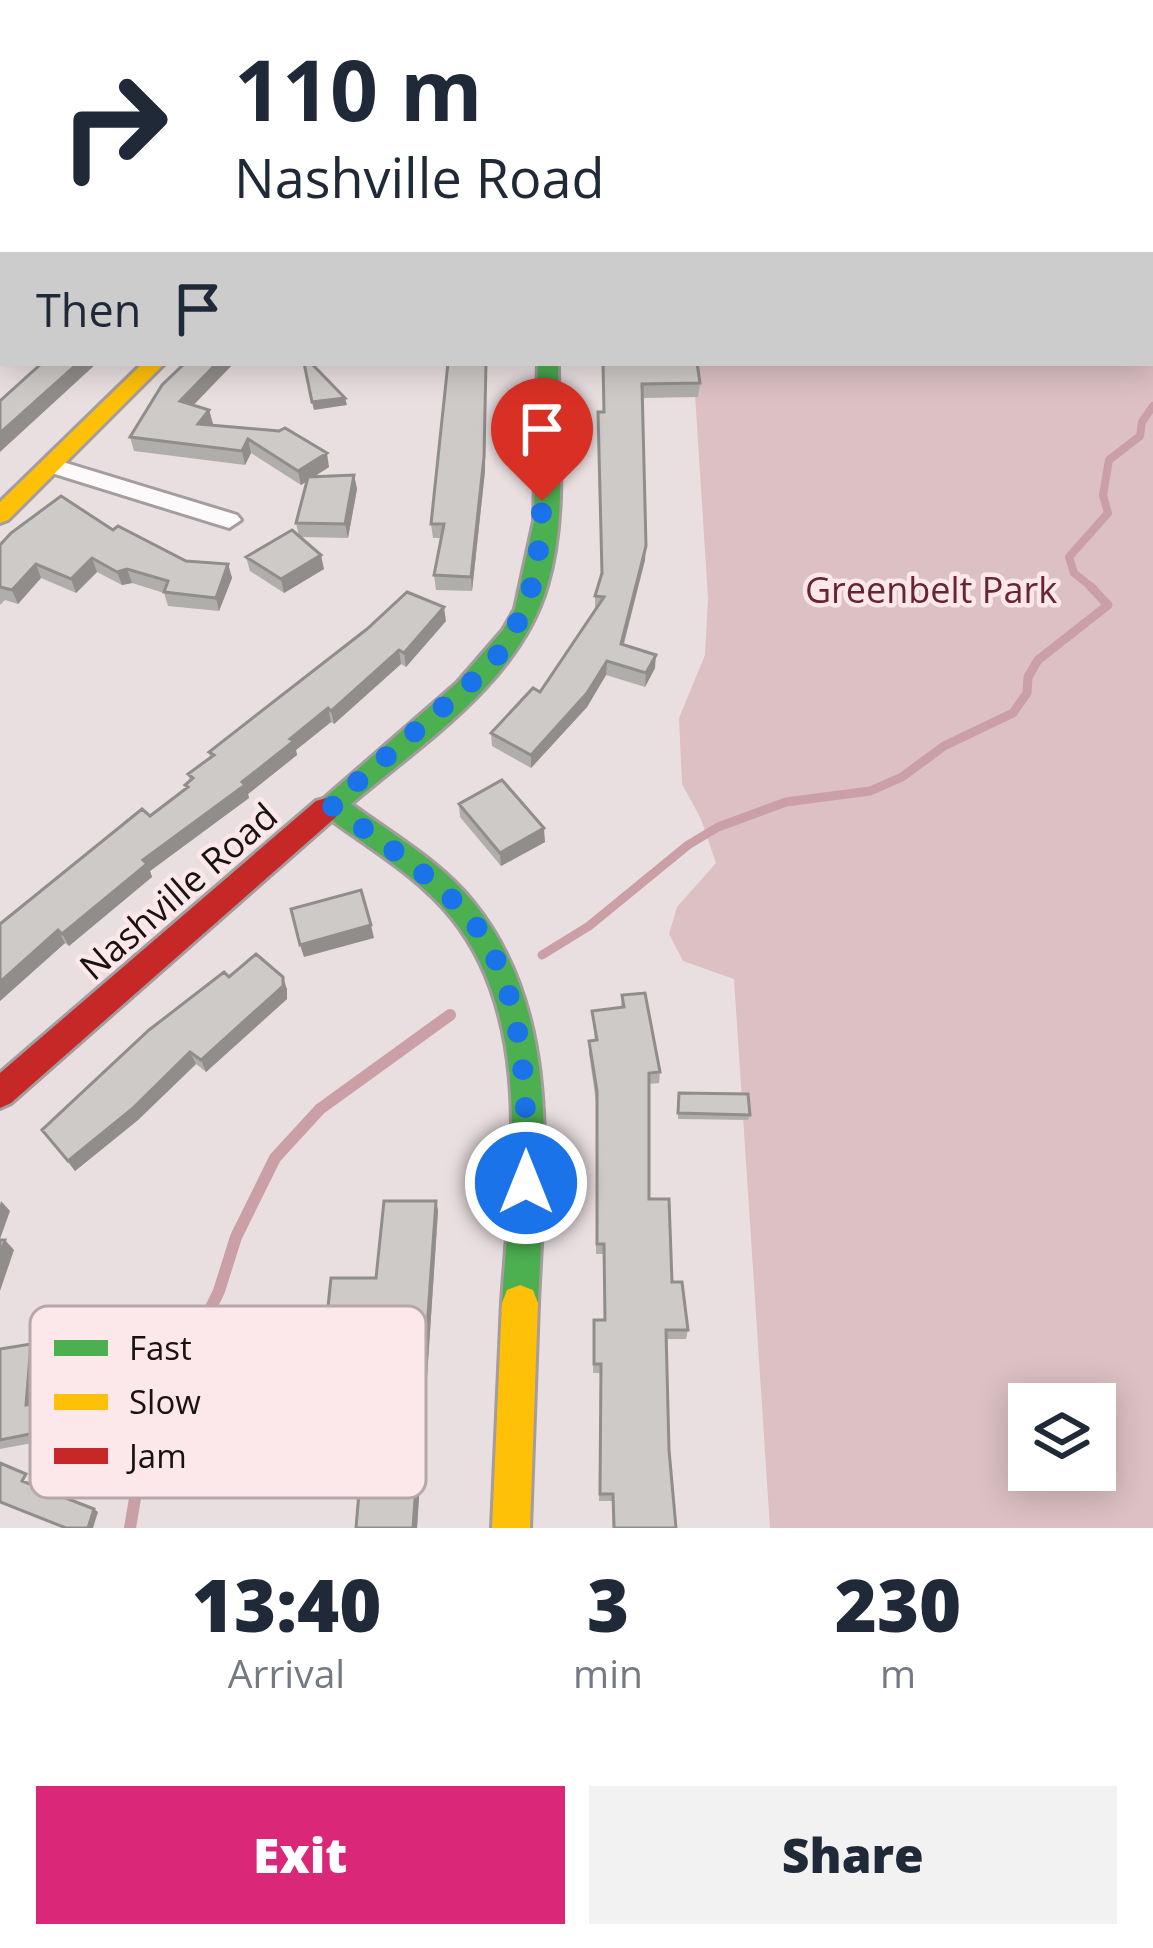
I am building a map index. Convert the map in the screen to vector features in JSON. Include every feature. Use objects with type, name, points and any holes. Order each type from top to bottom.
[{"type":"street","points":[[0,515],[151,366]]},
{"type":"street","name":"Nashville Road","points":[[0,1093],[490,666],[530,604],[540,547],[548,366]]},
{"type":"street","points":[[53,466],[229,520]]},
{"type":"street","points":[[331,805],[415,866],[464,911],[493,956],[511,1010],[524,1076],[527,1137],[511,1528]]},
{"type":"green space","name":"Greenbelt Park","points":[[693,366],[1153,366],[1153,1528],[770,1528],[734,979],[683,961],[669,934],[677,907],[716,863],[701,819],[682,784],[679,718],[705,655],[708,598]]},
{"type":"building","points":[[39,366],[75,366],[0,433],[0,401]]},
{"type":"building","points":[[182,366],[214,366],[180,401],[209,410],[198,424],[285,428],[327,453],[298,471],[248,439],[242,451],[130,437],[162,385]]},
{"type":"building","points":[[305,366],[314,366],[345,398],[312,402]]},
{"type":"building","points":[[448,366],[486,366],[484,457],[471,577],[434,575],[444,524],[431,524]]},
{"type":"building","points":[[603,366],[697,366],[700,383],[642,384],[646,546],[621,644],[656,655],[646,673],[607,661],[587,693],[531,755],[491,733],[533,688],[540,692],[604,597],[595,596],[602,573],[598,412],[604,412]]},
{"type":"building","points":[[354,475],[345,524],[296,523],[308,477]]},
{"type":"building","points":[[61,496],[113,530],[118,526],[186,561],[228,564],[216,598],[164,592],[168,581],[127,569],[117,572],[92,558],[71,579],[36,564],[12,590],[0,587],[0,545]]},
{"type":"building","points":[[292,530],[321,555],[281,579],[246,557]]},
{"type":"building","points":[[407,592],[444,607],[404,653],[399,650],[331,711],[328,708],[290,739],[294,741],[242,782],[245,785],[143,860],[147,864],[62,934],[58,930],[0,982],[0,924],[142,809],[150,816],[188,787],[193,778],[188,774],[214,755],[209,752],[367,629]]},
{"type":"building","points":[[502,780],[544,828],[500,853],[459,804]]},
{"type":"building","points":[[361,890],[371,925],[300,945],[291,909]]},
{"type":"building","points":[[256,954],[283,977],[283,986],[201,1060],[190,1052],[132,1109],[68,1161],[42,1130],[149,1030],[224,972],[229,977]]},
{"type":"building","points":[[645,993],[660,1072],[649,1073],[649,1199],[669,1199],[672,1282],[682,1282],[688,1330],[666,1330],[676,1528],[614,1528],[613,1494],[600,1494],[601,1364],[594,1364],[594,1320],[605,1320],[604,1244],[597,1244],[597,1091],[589,1041],[597,1040],[592,1011],[624,1007],[622,995]]},
{"type":"building","points":[[679,1093],[748,1094],[750,1115],[678,1113]]},
{"type":"building","points":[[384,1201],[436,1201],[426,1343],[426,1306],[328,1306],[331,1278],[376,1278]]},
{"type":"building","points":[[30,1344],[26,1405],[30,1404],[30,1434],[0,1440],[0,1349]]},
{"type":"building","points":[[0,1463],[26,1474],[22,1481],[30,1484],[30,1498],[66,1498],[94,1509],[88,1528],[66,1528],[0,1502]]},
{"type":"building","points":[[359,1498],[415,1498],[413,1528],[356,1528]]},
{"type":"waterway","points":[[1094,589],[1074,573],[1069,557],[1108,513],[1103,495],[1109,460],[1140,436],[1142,422],[1153,406]]},
{"type":"waterway","points":[[542,955],[589,926],[688,845],[718,827],[786,802],[870,791],[902,777],[944,746],[1013,713],[1027,693],[1028,677],[1038,660],[1108,605],[1090,586]]},
{"type":"waterway","points":[[212,1306],[236,1237],[275,1158],[320,1109],[450,1015]]},
{"type":"waterway","points":[[130,1528],[135,1498]]},
{"type":"traffic: fast","points":[[326,809],[466,690],[492,663],[527,609],[546,521],[548,366]]},
{"type":"traffic: fast","points":[[331,805],[448,894],[490,949],[509,995],[526,1097],[520,1303]]},
{"type":"traffic: slow","points":[[0,515],[152,366]]},
{"type":"traffic: slow","points":[[511,1528],[520,1303]]},
{"type":"traffic: jam","points":[[0,1093],[326,809]]},
{"type":"route","points":[[526,1183],[524,1076],[511,1010],[493,956],[464,911],[415,866],[331,805],[490,666],[510,640],[535,584],[542,501]]}]
